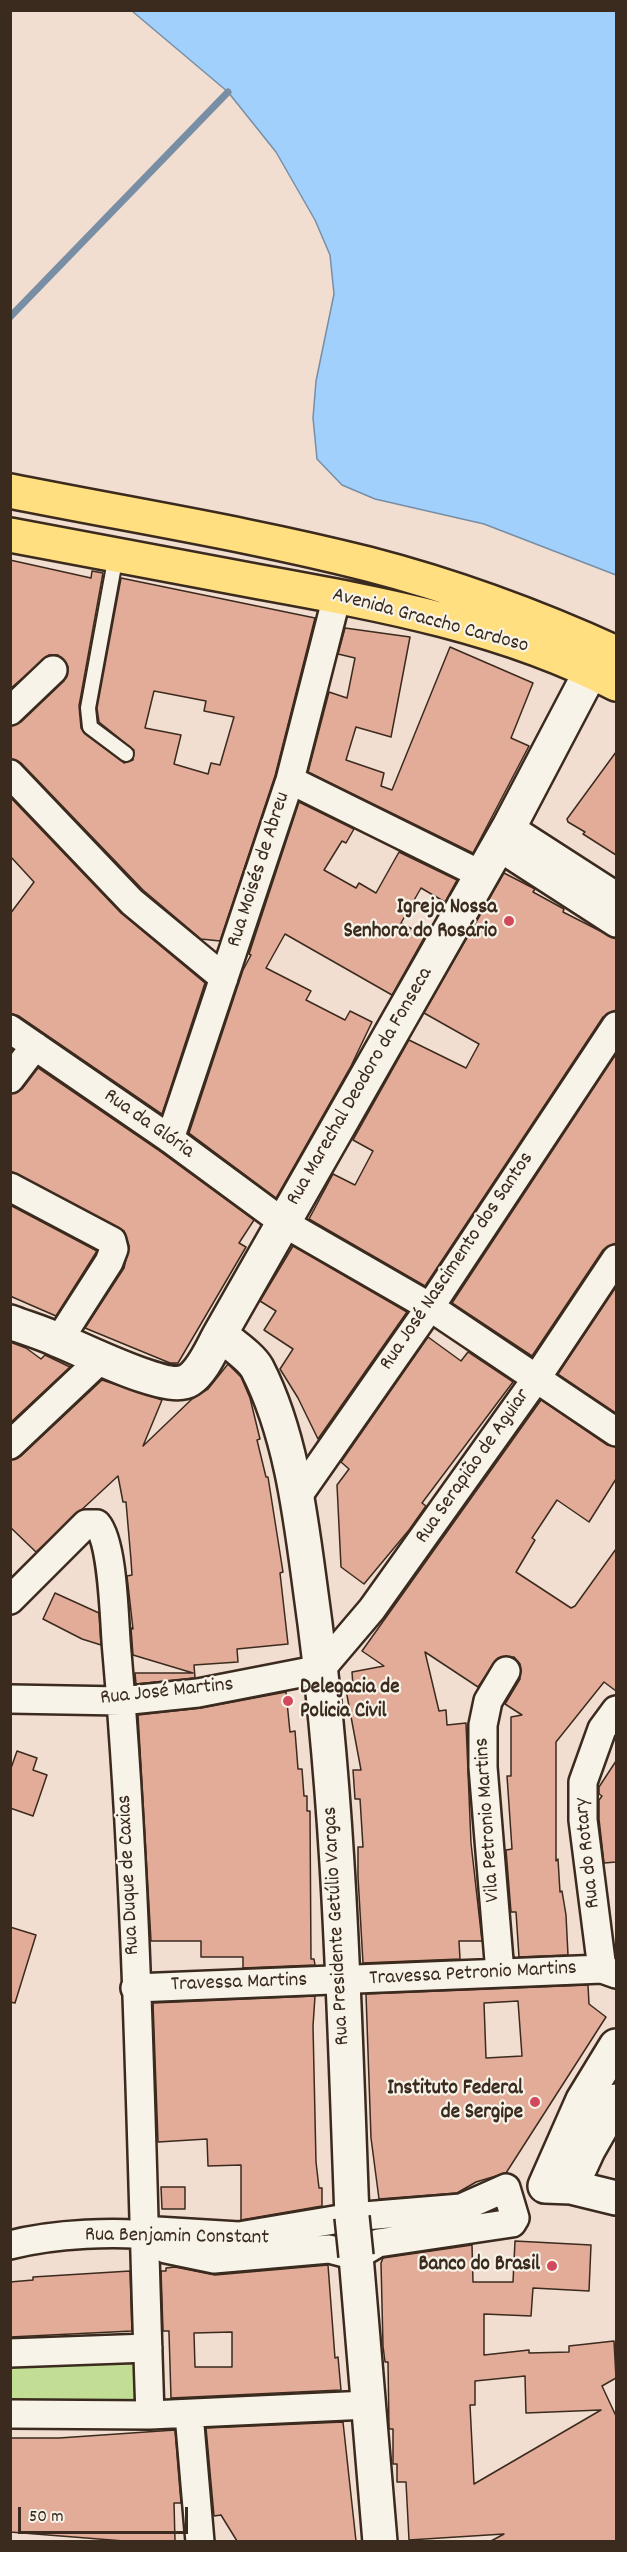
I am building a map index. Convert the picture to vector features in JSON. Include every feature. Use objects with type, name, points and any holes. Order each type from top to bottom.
[{"type":"main road","name":"Avenida Graccho Cardoso","points":[[10,491],[369,564],[490,602],[559,627],[608,670]]},
{"type":"main road","name":"Avenida Graccho Cardoso","points":[[10,535],[337,596],[467,627],[608,670]]},
{"type":"main road","points":[[237,578],[245,537]]},
{"type":"street","name":"Rua Moisés de Abreu","points":[[170,1139],[290,780],[337,596]]},
{"type":"street","points":[[10,711],[53,670]]},
{"type":"street","name":"Rua Marechal Deodoro da Fonseca","points":[[100,1360],[169,1383],[188,1381],[195,1374],[284,1223],[503,837],[608,670]]},
{"type":"street","points":[[10,774],[132,902],[224,978]]},
{"type":"street","points":[[290,780],[482,875]]},
{"type":"street","points":[[503,837],[616,896]]},
{"type":"street","points":[[503,837],[616,923]]},
{"type":"street","name":"Rua José Nascimento dos Santos","points":[[298,1496],[430,1307],[616,1026]]},
{"type":"street","name":"Rua da Glória","points":[[10,1029],[170,1139],[284,1223],[430,1307],[616,1432]]},
{"type":"street","points":[[10,1079],[35,1046]]},
{"type":"street","points":[[10,1187],[112,1241],[114,1249],[109,1262],[59,1340]]},
{"type":"street","name":"Rua Serapião de Aguiar","points":[[321,1669],[372,1609],[536,1379],[616,1258]]},
{"type":"street","points":[[10,1322],[59,1340],[100,1360],[10,1445]]},
{"type":"street","name":"Rua Presidente Getúlio Vargas","points":[[220,1334],[255,1366],[273,1407],[298,1496],[321,1669],[343,1981],[351,2235],[380,2541]]},
{"type":"street","name":"Rua Duque de Caxias","points":[[10,1600],[86,1524],[92,1522],[101,1528],[108,1556],[121,1701],[145,2234],[150,2415]]},
{"type":"street","name":"Rua José Martins","points":[[10,1699],[121,1701],[198,1693],[321,1669]]},
{"type":"street","name":"Vila Petronio Martins","points":[[500,1973],[483,1767],[483,1725],[488,1701],[506,1671]]},
{"type":"street","name":"Rua do Rotary","points":[[609,1972],[583,1820],[583,1782],[602,1729],[616,1710]]},
{"type":"street","name":"Travessa Petronio Martins","points":[[343,1981],[500,1973],[609,1972]]},
{"type":"street","name":"Travessa Martins","points":[[135,1988],[343,1981]]},
{"type":"street","points":[[558,2187],[602,2105],[616,2046]]},
{"type":"street","points":[[509,2199],[558,2187],[616,2198]]},
{"type":"street","points":[[145,2234],[166,2249],[214,2259],[328,2249],[351,2235],[461,2208],[506,2188],[515,2218],[512,2223],[378,2243],[351,2235]]},
{"type":"street","name":"Rua Benjamin Constant","points":[[10,2245],[61,2237],[145,2234],[157,2231],[239,2236],[351,2235]]},
{"type":"street","points":[[10,2353],[148,2348]]},
{"type":"street","points":[[10,2414],[189,2414],[368,2404]]},
{"type":"street","points":[[189,2414],[200,2541]]},
{"type":"lane","points":[[116,555],[88,708],[90,727],[126,754]]},
{"type":"green space","points":[[120,2361],[132,2365],[138,2372],[140,2394],[131,2403],[11,2405],[11,2368]]},
{"type":"water","points":[[132,11],[616,11],[616,575],[484,524],[375,499],[342,485],[317,459],[313,418],[316,381],[334,294],[330,255],[315,220],[276,152],[228,92]]},
{"type":"building","points":[[10,560],[91,578],[92,571],[103,573],[79,706],[81,728],[85,734],[124,763],[133,760],[134,750],[99,722],[97,708],[121,578],[315,618],[275,776],[220,941],[201,939],[143,890],[21,763],[10,759],[10,726],[21,722],[64,681],[68,667],[58,655],[49,655],[10,689]],"holes":[[[154,691],[206,701],[204,711],[234,717],[220,765],[211,763],[208,774],[174,764],[181,735],[145,728]]]},
{"type":"building","points":[[345,628],[410,637],[391,737],[356,727],[346,760],[384,773],[381,786],[392,790],[450,647],[533,683],[511,738],[529,746],[473,853],[308,772],[329,692],[347,698],[355,658],[338,654]]},
{"type":"building","points":[[616,752],[616,855],[583,834],[585,832],[568,822],[567,819]]},
{"type":"building","points":[[10,797],[121,913],[205,983],[162,1114],[19,1016],[10,1013],[10,914],[34,882],[10,856]]},
{"type":"building","points":[[299,802],[354,829],[346,843],[342,841],[324,870],[356,888],[359,883],[376,893],[399,852],[457,880],[445,902],[421,888],[401,923],[425,936],[392,995],[285,934],[266,968],[311,991],[306,1000],[345,1020],[350,1011],[372,1022],[351,1066],[276,1198],[189,1133],[243,970],[251,955],[249,954]]},
{"type":"building","points":[[504,873],[535,889],[533,892],[564,909],[563,912],[616,939],[616,1010],[603,1017],[425,1286],[309,1219],[333,1174],[355,1185],[373,1151],[353,1140],[409,1040],[466,1068],[479,1044],[424,1013]]},
{"type":"building","points":[[616,1054],[616,1243],[603,1250],[532,1356],[452,1303]]},
{"type":"building","points":[[38,1068],[161,1152],[254,1220],[239,1243],[246,1247],[178,1363],[170,1363],[85,1328],[124,1268],[129,1246],[124,1231],[10,1171],[10,1094],[22,1089]]},
{"type":"building","points":[[10,1205],[97,1251],[56,1316],[10,1296]]},
{"type":"building","points":[[293,1246],[407,1312],[318,1439],[298,1398],[280,1369],[293,1349],[264,1330],[276,1311],[260,1301]]},
{"type":"building","points":[[616,1287],[616,1413],[558,1374]]},
{"type":"building","points":[[428,1337],[461,1361],[468,1352],[513,1382],[422,1503],[426,1506],[409,1530],[364,1584],[341,1567],[337,1485],[349,1469],[341,1462]]},
{"type":"building","points":[[10,1342],[26,1348],[41,1359],[45,1355],[70,1367],[10,1423]]},
{"type":"building","points":[[228,1364],[241,1377],[250,1398],[260,1439],[257,1440],[266,1477],[268,1477],[283,1572],[280,1573],[288,1644],[237,1649],[238,1662],[194,1665],[195,1678],[136,1684],[135,1673],[193,1673],[133,1655],[131,1628],[133,1629],[127,1576],[132,1575],[131,1560],[126,1502],[123,1502],[118,1476],[36,1552],[10,1527],[10,1460],[21,1456],[102,1380],[162,1400],[143,1446],[192,1399],[208,1389]]},
{"type":"building","points":[[541,1400],[607,1445],[616,1447],[616,1479],[589,1522],[557,1500],[532,1538],[535,1540],[516,1572],[571,1608],[575,1606],[616,1549],[616,1691],[604,1682],[556,1742],[556,1861],[558,1859],[560,1892],[562,1891],[566,1915],[568,1955],[519,1957],[516,1912],[511,1912],[506,1850],[512,1849],[507,1776],[511,1776],[511,1717],[522,1715],[505,1704],[520,1679],[520,1664],[514,1657],[498,1658],[478,1687],[425,1652],[439,1711],[446,1710],[447,1725],[466,1723],[471,1843],[482,1941],[459,1941],[460,1959],[363,1963],[358,1847],[363,1847],[360,1799],[355,1799],[353,1770],[361,1770],[346,1690],[353,1686],[352,1672],[384,1666],[362,1651]]},
{"type":"building","points":[[55,1593],[99,1613],[101,1645],[82,1639],[43,1619]]},
{"type":"building","points":[[286,1692],[290,1732],[295,1731],[298,1769],[302,1769],[304,1796],[307,1796],[307,1811],[310,1811],[311,1959],[314,1959],[315,1965],[243,1968],[243,1957],[201,1957],[201,1941],[151,1941],[138,1715],[201,1708]]},
{"type":"building","points":[[17,1751],[37,1758],[33,1770],[47,1775],[33,1816],[10,1808],[10,1771]]},
{"type":"building","points":[[616,1761],[616,1862],[604,1863],[599,1819],[599,1800],[602,1796],[599,1794],[599,1787]]},
{"type":"building","points":[[10,1927],[36,1935],[15,2003],[10,2002]]},
{"type":"building","points":[[588,1985],[589,2004],[606,2017],[506,2173],[476,2182],[457,2193],[379,2199],[371,2138],[366,1994]],"holes":[[[518,2001],[522,2056],[486,2058],[484,2003]]]},
{"type":"building","points":[[315,1996],[313,2026],[316,2162],[319,2188],[322,2188],[322,2206],[241,2220],[241,2165],[208,2166],[207,2139],[158,2142],[153,2003]]},
{"type":"building","points":[[161,2187],[185,2187],[185,2209],[162,2209]]},
{"type":"building","points":[[515,2241],[591,2245],[589,2291],[533,2288],[531,2316],[484,2314],[484,2355],[529,2350],[529,2353],[569,2352],[569,2346],[614,2341],[616,2378],[602,2386],[616,2416],[616,2541],[491,2541],[504,2534],[409,2540],[406,2482],[397,2482],[397,2464],[393,2464],[393,2429],[389,2429],[388,2362],[385,2362],[383,2346],[381,2263],[383,2258],[472,2245],[473,2282],[513,2282]],"holes":[[[525,2376],[526,2413],[601,2410],[474,2484],[470,2405],[475,2405],[475,2381]]]},
{"type":"building","points":[[328,2265],[335,2358],[338,2357],[341,2390],[171,2398],[169,2331],[163,2331],[161,2271],[175,2267],[215,2275]],"holes":[[[232,2332],[232,2367],[195,2367],[194,2333]]]},
{"type":"building","points":[[130,2271],[132,2331],[10,2337],[10,2282],[33,2280],[33,2277]]},
{"type":"building","points":[[343,2422],[356,2541],[237,2541],[221,2515],[214,2516],[206,2428]]},
{"type":"building","points":[[175,2430],[181,2503],[174,2503],[175,2541],[124,2541],[10,2532],[10,2438],[59,2438]]},
{"type":"waterway","points":[[10,317],[228,92]]},
{"type":"place","name":"Igreja Nossa Senhora do Rosário","points":[[509,921]]},
{"type":"place","name":"Delegacia de Policia Civil","points":[[288,1701]]},
{"type":"place","name":"Instituto Federal de Sergipe","points":[[535,2102]]},
{"type":"place","name":"Banco do Brasil","points":[[552,2266]]}]
